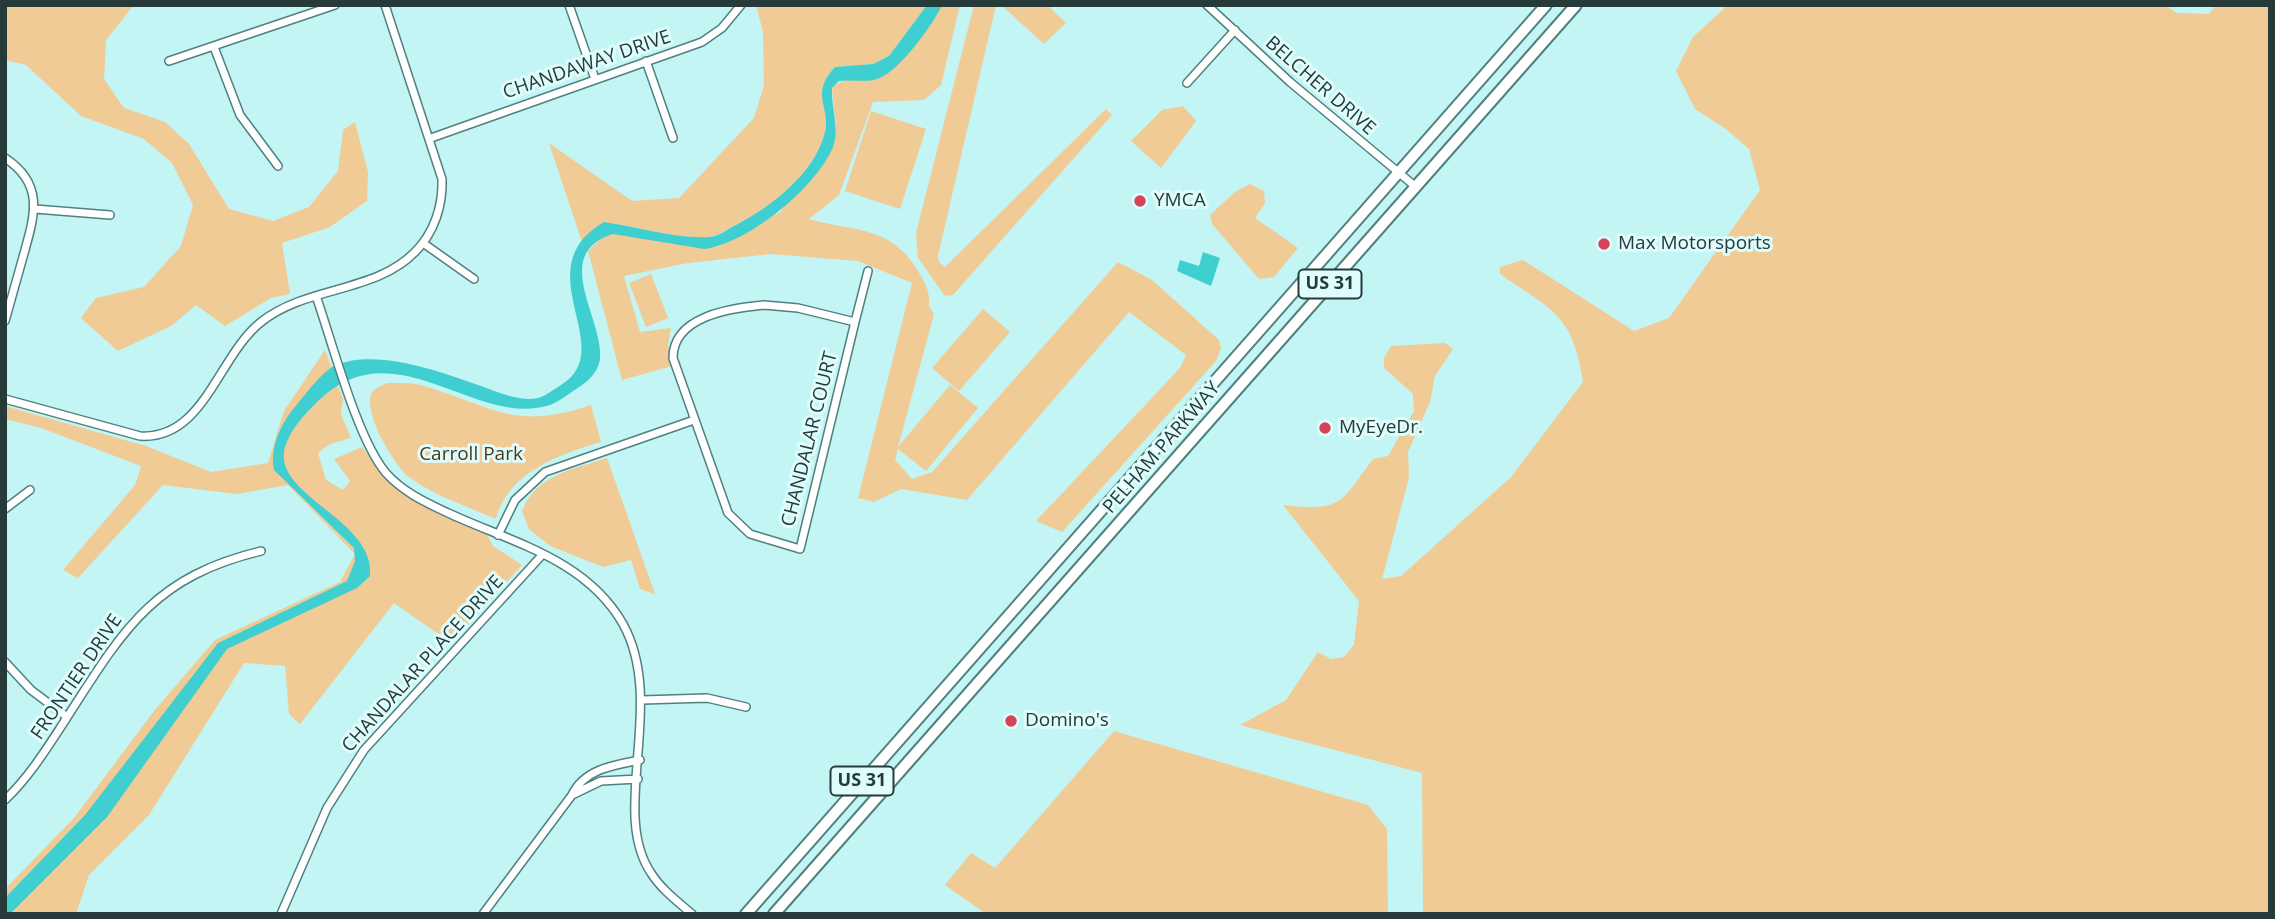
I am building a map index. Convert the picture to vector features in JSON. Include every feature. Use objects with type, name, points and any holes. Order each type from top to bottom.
[{"type":"main road","name":"PELHAM PARKWAY","points":[[746,914],[1546,5]]},
{"type":"main road","name":"PELHAM PARKWAY","points":[[775,913],[1576,5]]},
{"type":"main road","points":[[1487,73],[1503,88]]},
{"type":"main road","points":[[1446,120],[1462,135]]},
{"type":"main road","points":[[1368,208],[1384,223]]},
{"type":"main road","points":[[1244,348],[1266,357]]},
{"type":"main road","points":[[1063,554],[1079,568]]},
{"type":"main road","points":[[979,649],[995,663]]},
{"type":"main road","points":[[901,737],[918,751]]},
{"type":"main road","points":[[758,900],[775,913]]},
{"type":"street","points":[[169,61],[335,5]]},
{"type":"street","points":[[5,399],[140,436],[163,435],[177,429],[191,417],[246,335],[282,309],[395,267],[423,243],[433,226],[442,196],[442,179],[431,138],[385,5]]},
{"type":"street","points":[[569,5],[595,79]]},
{"type":"street","name":"CHANDAWAY DRIVE","points":[[431,138],[702,41],[722,28],[741,5]]},
{"type":"street","name":"BELCHER DRIVE","points":[[1207,5],[1386,164],[1400,172],[1416,187]]},
{"type":"street","points":[[1187,83],[1234,30]]},
{"type":"street","points":[[214,47],[240,115],[278,166]]},
{"type":"street","points":[[646,61],[673,138]]},
{"type":"street","points":[[5,158],[22,171],[32,190],[34,209],[5,321]]},
{"type":"street","points":[[34,209],[110,215]]},
{"type":"street","points":[[423,243],[474,279]]},
{"type":"street","name":"CHANDALAR COURT","points":[[855,323],[798,309],[764,305],[730,310],[687,327],[675,341],[673,358],[716,484],[733,519],[750,534],[800,549],[868,271]]},
{"type":"street","points":[[316,296],[351,397],[376,458],[393,480],[428,504],[543,554],[579,574],[617,616],[634,650],[642,700],[635,826],[643,858],[658,883],[692,914]]},
{"type":"street","points":[[498,535],[515,500],[545,472],[694,419]]},
{"type":"street","points":[[5,509],[30,490]]},
{"type":"street","name":"FRONTIER DRIVE","points":[[5,800],[39,762],[125,631],[159,596],[200,570],[261,551]]},
{"type":"street","name":"CHANDALAR PLACE DRIVE","points":[[281,914],[327,808],[364,750],[543,554]]},
{"type":"street","points":[[5,662],[30,690],[67,717]]},
{"type":"street","points":[[642,700],[707,698],[746,707]]},
{"type":"street","points":[[483,914],[577,785],[592,773],[639,760]]},
{"type":"street","points":[[572,795],[601,781],[638,779]]},
{"type":"green space","points":[[5,5],[134,5],[106,40],[104,79],[124,108],[165,122],[189,144],[229,209],[273,221],[309,207],[338,171],[343,130],[355,122],[368,172],[367,201],[330,227],[282,243],[290,294],[271,298],[225,326],[196,305],[171,326],[118,351],[81,318],[96,298],[144,287],[181,246],[193,205],[172,163],[144,139],[81,116],[26,65],[5,60]]},
{"type":"green space","points":[[756,5],[927,5],[889,56],[873,64],[835,67],[823,85],[822,100],[826,123],[820,147],[789,188],[762,209],[710,237],[670,234],[604,222],[582,242],[549,143],[632,201],[679,198],[754,118],[764,85],[763,32]]},
{"type":"green space","points":[[942,5],[960,5],[941,85],[924,100],[873,102],[839,195],[809,219],[870,233],[896,245],[918,271],[927,288],[929,306],[934,314],[898,447],[950,385],[978,408],[926,471],[898,449],[895,460],[912,479],[932,472],[1118,262],[1152,280],[1219,340],[1221,348],[1216,361],[1062,532],[1036,521],[1180,368],[1186,355],[1129,312],[967,500],[901,489],[874,502],[858,498],[912,283],[858,261],[771,254],[688,263],[624,276],[640,332],[671,328],[668,345],[672,366],[622,380],[588,251],[601,238],[613,234],[717,247],[780,212],[836,127],[832,88],[847,80],[876,80]]},
{"type":"green space","points":[[974,5],[996,5],[938,256],[939,262],[945,267],[1106,109],[1112,115],[953,295],[945,296],[918,258],[916,233]]},
{"type":"green space","points":[[1001,5],[1047,5],[1066,23],[1044,44]]},
{"type":"green space","points":[[1728,5],[2165,5],[2177,13],[2209,14],[2216,5],[2270,5],[2270,914],[1423,914],[1422,773],[1240,725],[1286,700],[1318,652],[1331,659],[1344,657],[1354,645],[1359,601],[1283,505],[1317,507],[1337,502],[1373,459],[1388,456],[1414,411],[1413,394],[1384,368],[1384,358],[1391,346],[1445,343],[1453,349],[1435,376],[1430,402],[1408,452],[1409,478],[1382,579],[1401,576],[1511,477],[1583,382],[1579,359],[1566,327],[1546,306],[1500,274],[1500,267],[1523,260],[1634,331],[1669,318],[1760,190],[1749,149],[1726,129],[1695,109],[1676,71],[1693,37]]},
{"type":"green space","points":[[1183,106],[1196,121],[1161,168],[1131,141],[1162,110]]},
{"type":"green space","points":[[871,111],[926,129],[900,209],[845,191]]},
{"type":"green space","points":[[1250,184],[1264,191],[1265,203],[1255,218],[1298,248],[1274,277],[1259,279],[1212,224],[1210,215],[1235,192]]},
{"type":"green space","points":[[651,274],[668,318],[646,327],[629,283]]},
{"type":"green space","points":[[983,309],[1010,332],[959,391],[932,368]]},
{"type":"green space","points":[[325,350],[343,399],[341,414],[351,438],[330,444],[318,453],[326,480],[343,490],[350,481],[334,459],[362,447],[376,466],[403,492],[432,510],[487,535],[493,546],[522,565],[451,643],[394,603],[300,724],[289,714],[285,666],[244,663],[149,815],[89,875],[76,914],[14,914],[5,904],[5,889],[74,818],[154,711],[215,640],[340,582],[355,554],[288,485],[237,494],[163,485],[78,578],[63,570],[135,485],[141,466],[41,428],[5,419],[5,406],[146,446],[211,472],[268,463],[284,411]]},
{"type":"green space","name":"Carroll Park","points":[[387,383],[420,385],[487,408],[523,416],[564,413],[591,405],[601,442],[553,459],[524,477],[502,503],[496,519],[429,490],[403,471],[380,436],[371,410],[370,399],[373,391]]},
{"type":"green space","points":[[607,458],[655,594],[640,589],[631,560],[603,567],[550,546],[529,529],[522,511],[536,489],[546,481],[569,470]]},
{"type":"green space","points":[[1114,731],[1368,805],[1387,829],[1388,914],[986,914],[945,885],[971,853],[995,868]]},
{"type":"water","points":[[927,5],[942,5],[923,36],[895,68],[877,79],[839,81],[832,88],[836,133],[833,147],[812,180],[759,225],[740,237],[704,249],[613,234],[594,244],[585,256],[582,272],[584,290],[599,344],[600,360],[590,378],[562,399],[550,405],[522,409],[493,404],[406,376],[377,373],[348,380],[319,400],[291,434],[285,447],[285,464],[293,480],[357,539],[367,556],[370,576],[357,588],[227,649],[107,817],[10,914],[5,914],[5,898],[85,815],[218,643],[347,581],[355,561],[354,548],[274,470],[275,442],[283,425],[321,376],[336,365],[352,360],[390,360],[429,369],[516,398],[531,399],[547,394],[577,370],[582,351],[571,285],[572,262],[581,241],[604,222],[670,234],[710,237],[762,210],[801,175],[820,147],[826,123],[823,85],[835,67],[873,64],[889,56]]},
{"type":"water","points":[[1203,252],[1220,258],[1211,286],[1177,271],[1180,260],[1199,266]]},
{"type":"place","name":"YMCA","points":[[1140,201]]},
{"type":"place","name":"Max Motorsports","points":[[1604,244]]},
{"type":"place","name":"MyEyeDr.","points":[[1325,428]]},
{"type":"place","name":"Domino's","points":[[1011,721]]}]
